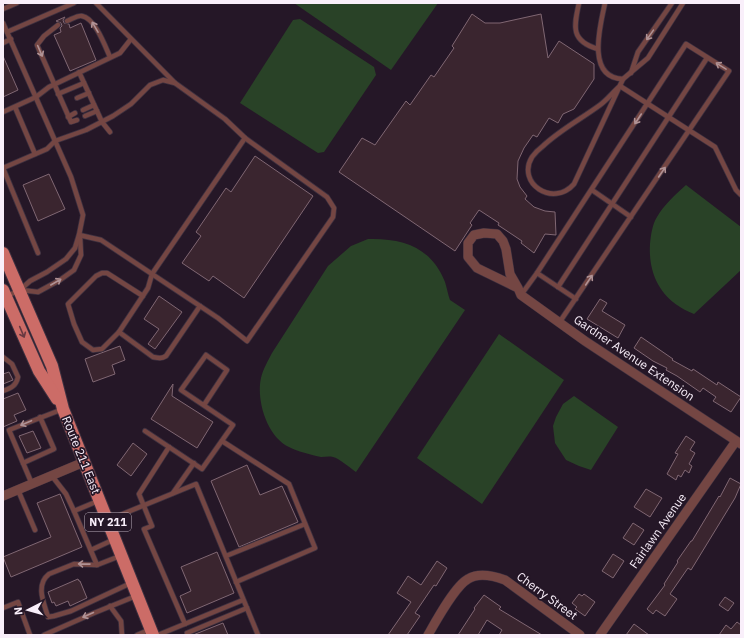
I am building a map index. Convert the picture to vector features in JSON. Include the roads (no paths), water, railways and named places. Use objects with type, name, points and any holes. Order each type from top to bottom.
[{"type":"main road","name":"Route 211 East","points":[[3,253],[52,366],[63,409],[137,595],[154,633]]},
{"type":"main road","name":"Route 211 East","points":[[4,295],[39,371],[63,409]]},
{"type":"street","name":"Gardner Avenue Extension","points":[[519,291],[510,274],[503,240],[497,234],[484,233],[474,235],[468,243],[468,257],[477,268],[519,291],[559,323],[738,442]]},
{"type":"street","name":"Fairlawn Avenue","points":[[600,635],[738,442]]},
{"type":"street","points":[[3,496],[84,462]]},
{"type":"street","name":"Cherry Street","points":[[428,635],[457,589],[468,579],[482,575],[490,575],[505,580],[580,635]]},
{"type":"lane","points":[[3,9],[17,3]]},
{"type":"lane","points":[[7,32],[74,3]]},
{"type":"lane","points":[[79,235],[101,240],[200,306],[247,341],[333,217],[334,208],[327,197],[245,138],[225,119],[175,83],[96,3]]},
{"type":"lane","points":[[579,3],[574,24],[576,33],[581,40],[590,47],[598,49]]},
{"type":"lane","points":[[604,3],[598,32],[599,59],[607,74],[616,79],[623,79]]},
{"type":"lane","points":[[630,74],[638,52],[672,3]]},
{"type":"lane","points":[[620,86],[602,104],[551,139],[533,155],[530,160],[529,171],[532,181],[539,189],[544,192],[555,194],[566,192],[574,184],[620,86],[623,79],[648,58],[683,3]]},
{"type":"lane","points":[[67,21],[80,15],[88,17],[94,24],[110,57]]},
{"type":"lane","points":[[58,25],[44,36],[37,45],[71,122],[77,120]]},
{"type":"lane","points":[[4,26],[71,177],[83,214],[75,248],[66,259],[30,281],[20,290]]},
{"type":"lane","points":[[3,43],[11,39]]},
{"type":"lane","points":[[3,112],[36,98],[54,84],[120,53],[131,40]]},
{"type":"lane","points":[[519,291],[537,273],[686,44],[729,72],[559,323]]},
{"type":"lane","points":[[558,287],[707,58]]},
{"type":"lane","points":[[79,72],[102,122],[110,132]]},
{"type":"lane","points":[[38,253],[3,168],[47,149],[55,141],[86,130],[102,122],[131,104],[150,85],[163,80],[175,83]]},
{"type":"lane","points":[[58,94],[84,83]]},
{"type":"lane","points":[[620,86],[715,147],[736,190],[741,195]]},
{"type":"lane","points":[[77,98],[89,93]]},
{"type":"lane","points":[[63,104],[69,102]]},
{"type":"lane","points":[[83,110],[94,105]]},
{"type":"lane","points":[[14,107],[35,154]]},
{"type":"lane","points":[[85,116],[97,111]]},
{"type":"lane","points":[[68,116],[75,114]]},
{"type":"lane","points":[[143,296],[107,273],[102,273],[96,276],[68,304],[74,324],[82,342],[93,350],[102,349],[119,332],[143,296],[148,288],[152,274],[245,138]]},
{"type":"lane","points":[[592,190],[631,217]]},
{"type":"lane","points":[[4,295],[20,290],[38,292],[60,280],[74,270],[81,255],[79,235]]},
{"type":"lane","points":[[537,273],[576,299]]},
{"type":"lane","points":[[119,332],[153,357],[163,357],[166,356],[200,306]]},
{"type":"lane","points":[[145,431],[202,469],[233,425],[182,390],[206,355],[227,370],[204,405]]},
{"type":"lane","points":[[3,357],[12,364],[18,377],[12,387],[3,391]]},
{"type":"lane","points":[[32,484],[9,430],[63,409]]},
{"type":"lane","points":[[23,463],[54,449],[40,417]]},
{"type":"lane","points":[[222,441],[289,484],[315,548],[236,582]]},
{"type":"lane","points":[[169,447],[139,494],[152,526],[144,529],[185,624]]},
{"type":"lane","points":[[173,493],[194,463]]},
{"type":"lane","points":[[52,476],[66,494],[97,565]]},
{"type":"lane","points":[[107,520],[196,484],[258,635]]},
{"type":"lane","points":[[18,490],[34,530]]},
{"type":"lane","points":[[74,511],[100,501]]},
{"type":"lane","points":[[226,556],[305,524]]},
{"type":"lane","points":[[90,550],[115,539]]},
{"type":"lane","points":[[121,555],[97,565],[74,564],[46,576],[41,586],[41,592],[48,617],[71,611],[132,582]]},
{"type":"lane","points":[[44,635],[137,595]]},
{"type":"lane","points":[[137,635],[154,633],[185,624],[244,600]]},
{"type":"lane","points":[[3,608],[18,602],[30,635]]},
{"type":"lane","points":[[110,606],[121,621],[122,635]]},
{"type":"lane","points":[[188,635],[187,633],[247,608]]}]
